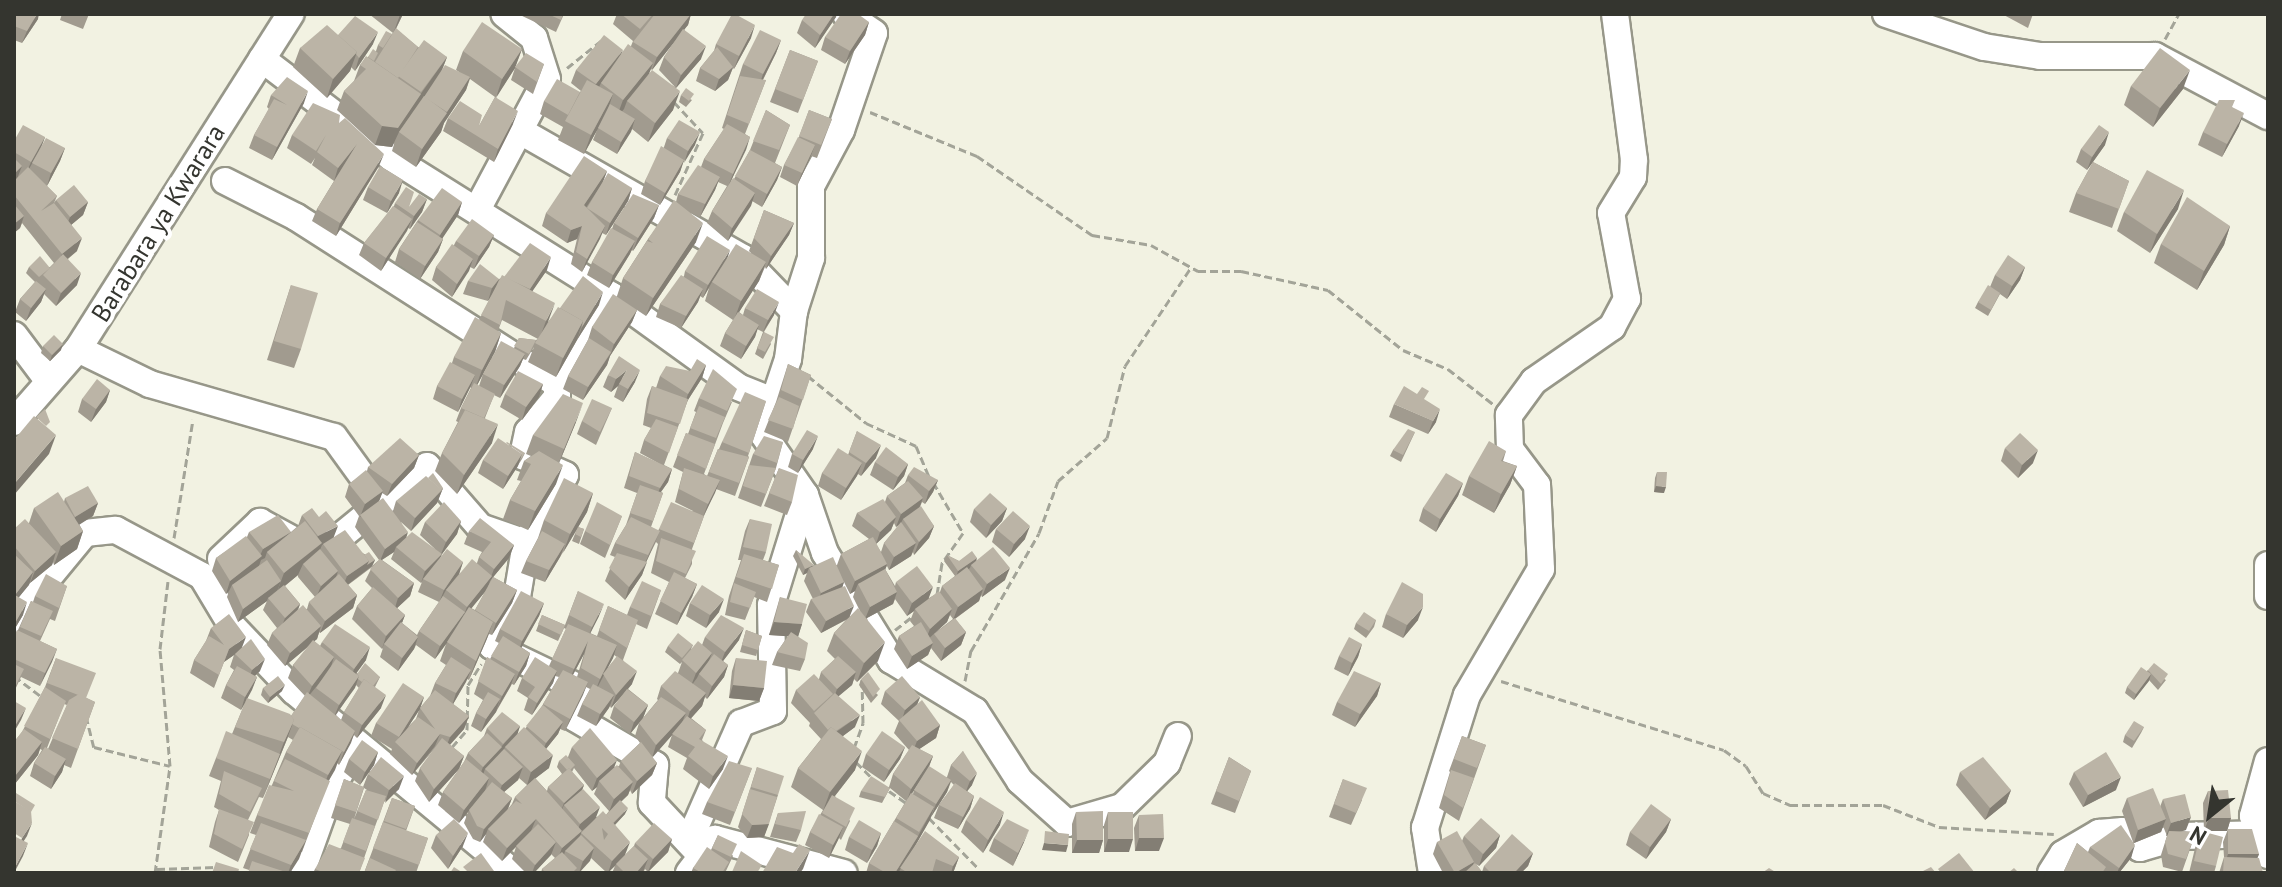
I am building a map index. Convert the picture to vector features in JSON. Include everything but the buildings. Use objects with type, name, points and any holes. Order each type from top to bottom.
[{"type":"street","name":"Barabara ya Kwarara","points":[[14,422],[47,379],[78,349],[291,14]]},
{"type":"street","points":[[478,208],[522,132],[547,65],[534,38],[504,14]]},
{"type":"street","points":[[846,14],[874,33],[851,100],[811,186],[811,258],[794,311],[786,362],[771,400],[763,434],[805,495],[825,553],[891,660],[975,711],[1020,781],[1067,823],[1122,807],[1167,763],[1178,736]]},
{"type":"street","points":[[1432,873],[1425,828],[1467,695],[1541,569],[1537,485],[1510,449],[1509,415],[1534,381],[1612,327],[1627,299],[1611,213],[1633,177],[1634,160],[1615,14]]},
{"type":"street","points":[[1886,14],[1984,47],[2040,56],[2155,56],[2268,116]]},
{"type":"street","points":[[262,59],[392,158],[478,208],[612,296],[738,387],[771,400]]},
{"type":"street","points":[[522,132],[743,258],[794,311]]},
{"type":"street","points":[[225,181],[296,217],[557,384]]},
{"type":"street","points":[[612,296],[557,384],[557,397],[528,432],[523,456],[565,475],[526,543],[517,597],[492,646],[586,691],[575,718],[655,765],[652,803],[692,856]]},
{"type":"street","points":[[14,335],[47,379]]},
{"type":"street","points":[[78,349],[150,384],[190,392],[334,437],[385,505]]},
{"type":"street","points":[[202,576],[260,522],[319,554],[385,505],[427,466],[480,527],[526,543]]},
{"type":"street","points":[[692,856],[741,723],[773,711],[771,605],[805,495]]},
{"type":"street","points":[[14,636],[33,596],[85,533],[116,530],[202,576],[232,626],[356,745],[514,873]]},
{"type":"street","points":[[2268,565],[2268,596]]},
{"type":"street","points":[[301,873],[331,789],[356,745]]},
{"type":"street","points":[[2051,873],[2063,854],[2089,839],[2123,831],[2140,848],[2181,836],[2264,841],[2255,795],[2268,761]]},
{"type":"street","points":[[692,856],[715,839],[844,873]]},
{"type":"path","points":[[2155,56],[2179,14]]},
{"type":"path","points":[[547,65],[578,63],[600,38],[613,47]]},
{"type":"path","points":[[665,212],[703,133],[666,94]]},
{"type":"path","points":[[851,100],[977,156],[1078,229],[1151,245],[1190,269],[1328,290],[1403,350],[1448,369],[1509,415]]},
{"type":"path","points":[[975,711],[965,680],[971,651],[1039,533],[1058,481],[1107,438],[1125,366],[1190,269]]},
{"type":"path","points":[[786,362],[866,423],[916,446],[963,533],[942,563],[944,578],[932,600]]},
{"type":"path","points":[[190,392],[194,425],[171,560],[160,649],[170,766],[156,871],[197,863],[222,869]]},
{"type":"path","points":[[876,637],[923,609]]},
{"type":"path","points":[[445,755],[467,730],[468,685],[492,646]]},
{"type":"path","points":[[891,660],[857,683],[863,723],[852,754],[859,769],[926,816],[979,869]]},
{"type":"path","points":[[1481,675],[1724,750],[1746,766],[1763,793],[1790,805],[1883,805],[1939,827],[2089,839]]},
{"type":"path","points":[[14,676],[53,703]]},
{"type":"path","points":[[79,713],[93,723],[94,747],[170,766]]}]
